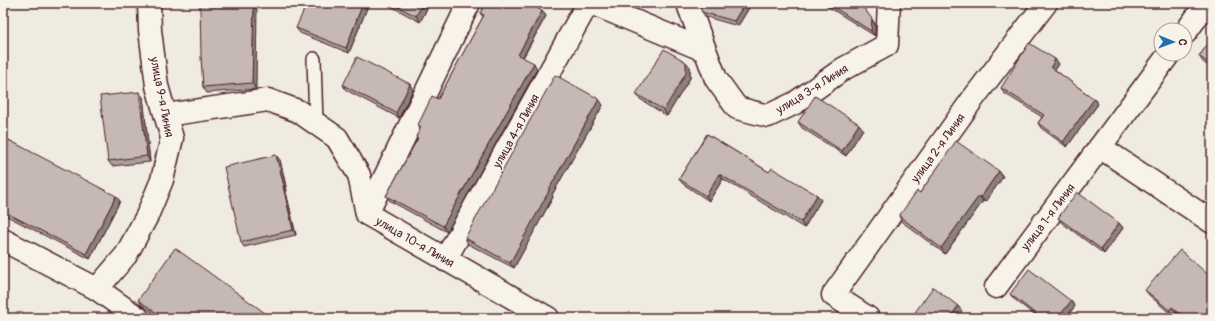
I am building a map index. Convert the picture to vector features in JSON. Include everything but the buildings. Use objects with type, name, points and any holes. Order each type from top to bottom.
[{"type":"street","name":"улица 9-я Линия","points":[[97,289],[126,255],[147,216],[162,180],[172,138],[157,86],[150,30],[149,3]]},
{"type":"street","points":[[367,214],[469,3]]},
{"type":"street","points":[[590,3],[704,50]]},
{"type":"street","name":"улица 4-я Линия","points":[[444,260],[590,3]]},
{"type":"street","name":"улица 3-я Линия","points":[[690,3],[689,7],[716,79],[737,108],[768,116],[795,103],[843,69],[887,45],[889,3]]},
{"type":"street","name":"улица 2-я Линия","points":[[868,318],[833,295],[972,100],[1046,3]]},
{"type":"street","points":[[1193,22],[1207,3]]},
{"type":"street","name":"улица 1-я Линия","points":[[996,287],[1163,62]]},
{"type":"street","name":"улица 10-я Линия","points":[[166,116],[268,100],[298,112],[337,138],[359,175],[367,214],[444,260],[548,318]]},
{"type":"street","points":[[1100,147],[1212,222]]},
{"type":"street","points":[[3,240],[97,289],[138,318]]},
{"type":"lane","points":[[314,59],[316,124]]}]
